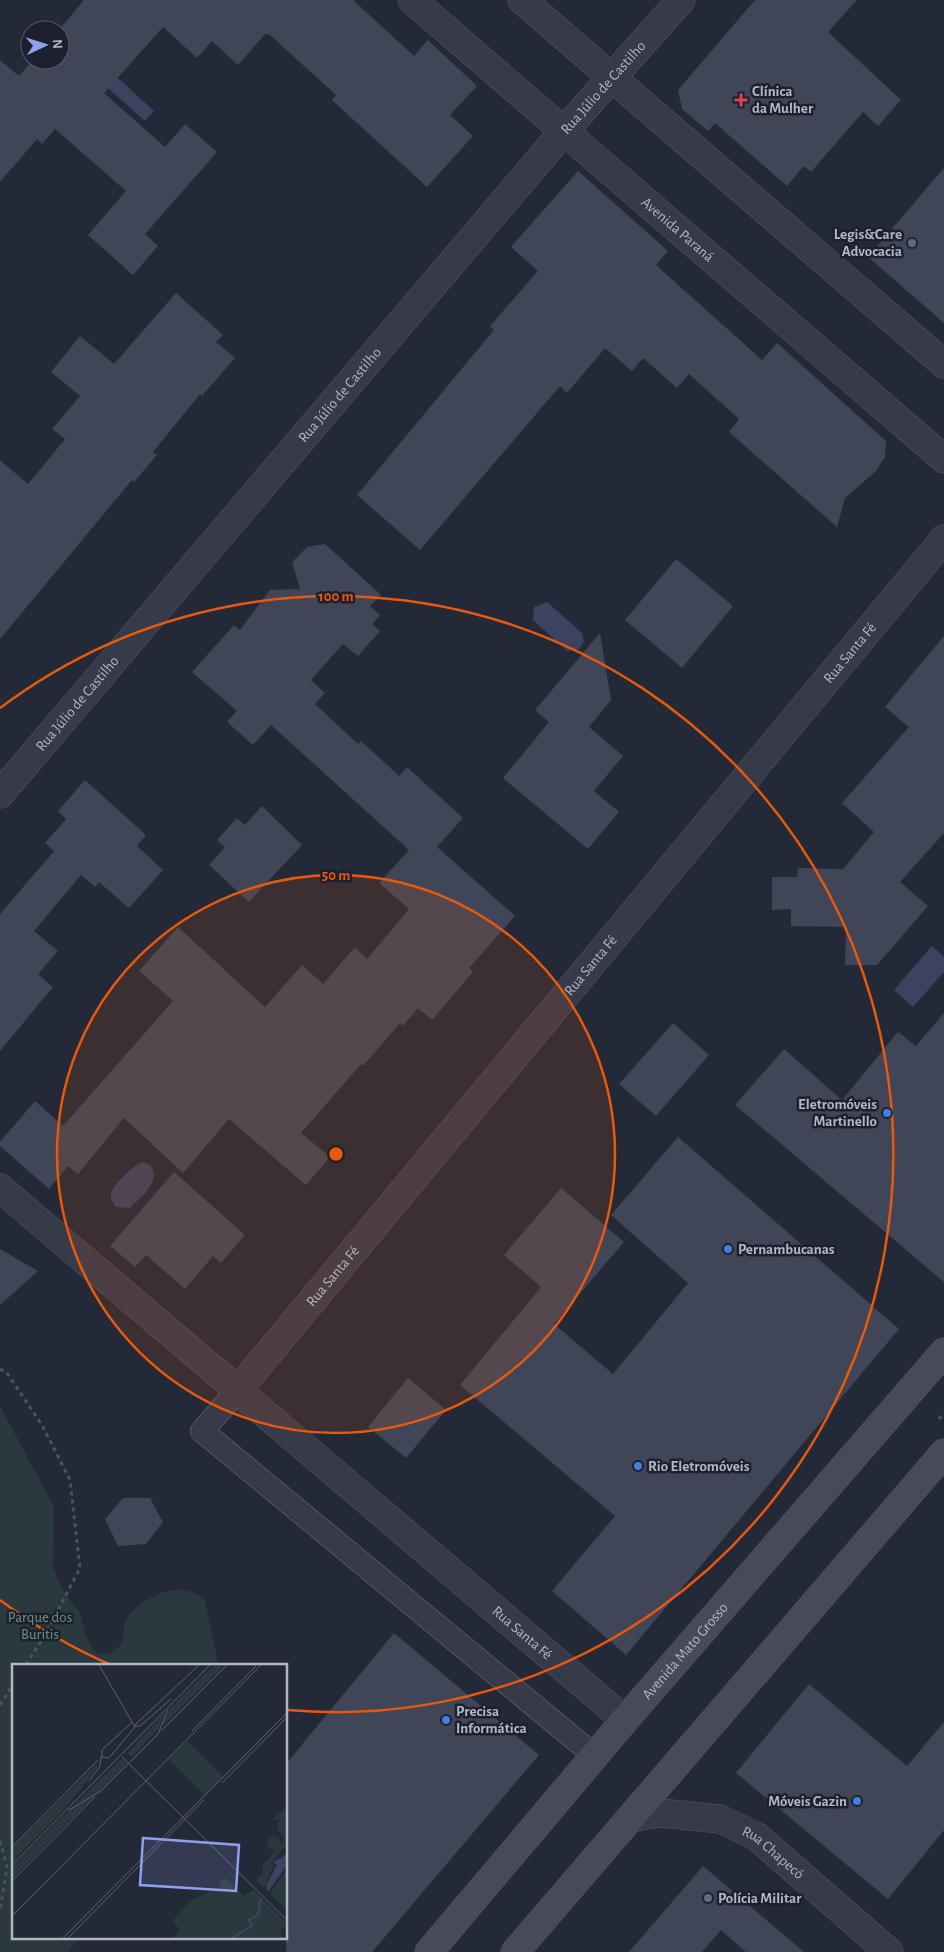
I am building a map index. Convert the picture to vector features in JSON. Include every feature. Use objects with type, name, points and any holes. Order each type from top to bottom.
[{"type":"main road","name":"Avenida Mato Grosso","points":[[428,1952],[625,1720],[944,1352]]},
{"type":"main road","points":[[515,1952],[944,1453]]},
{"type":"street","name":"Avenida Paraná","points":[[412,0],[944,459]]},
{"type":"street","points":[[522,0],[944,364]]},
{"type":"street","name":"Rua Júlio de Castilho","points":[[0,794],[564,131],[681,0]]},
{"type":"street","name":"Rua Santa Fé","points":[[238,1390],[944,539]]},
{"type":"street","name":"Rua Santa Fé","points":[[0,1188],[625,1720]]},
{"type":"street","name":"Rua Chapecó","points":[[630,1818],[661,1813],[720,1818],[756,1836],[889,1952]]},
{"type":"lane","points":[[238,1390],[202,1431],[595,1756]]},
{"type":"path","points":[[0,1369],[7,1373],[42,1425],[70,1480],[80,1568],[45,1635],[26,1664]]},
{"type":"path","points":[[0,1705],[12,1686]]},
{"type":"path","points":[[0,1841],[7,1867],[0,1911]]},
{"type":"green space","name":"Parque dos Buritis","points":[[0,1406],[54,1507],[53,1568],[64,1592],[80,1613],[86,1637],[96,1653],[109,1654],[120,1645],[126,1620],[143,1602],[164,1592],[186,1590],[196,1594],[205,1601],[219,1664],[12,1664],[12,1940],[77,1940],[68,1952],[0,1952]]},
{"type":"water","points":[[117,77],[154,111],[145,121],[108,88]]},
{"type":"water","points":[[547,602],[582,633],[584,642],[579,649],[567,651],[533,620],[534,607]]},
{"type":"water","points":[[932,946],[944,957],[944,972],[913,1007],[894,990]]},
{"type":"water","points":[[143,1162],[151,1166],[153,1172],[152,1184],[130,1208],[116,1207],[111,1197],[113,1189],[130,1170]]},
{"type":"building","points":[[84,0],[353,0],[414,56],[428,40],[477,86],[450,115],[473,136],[427,187],[332,100],[336,95],[269,34],[265,34],[238,65],[212,41],[197,58],[163,27],[104,93],[165,147],[185,124],[217,152],[145,234],[158,246],[133,275],[88,235],[126,191],[55,129],[42,144],[37,139],[0,182],[0,60],[19,76],[24,70],[70,70],[70,20],[67,20]]},
{"type":"building","name":"Clínica da Mulher","points":[[755,0],[857,0],[828,32],[901,100],[878,126],[863,112],[811,172],[804,166],[787,186],[715,123],[708,131],[682,109],[678,90]]},
{"type":"building","name":"Legis&Care Advocacia","points":[[944,168],[944,323],[868,257]]},
{"type":"building","points":[[578,171],[668,251],[656,265],[762,360],[777,343],[886,441],[885,457],[876,471],[845,498],[837,527],[729,432],[739,419],[689,374],[677,388],[643,358],[632,371],[605,348],[567,393],[560,386],[420,550],[357,495],[494,330],[490,326],[538,271],[511,247]]},
{"type":"building","points":[[176,293],[223,335],[216,342],[235,358],[202,396],[200,394],[153,452],[157,455],[134,482],[132,480],[0,639],[0,460],[28,484],[65,439],[52,429],[80,396],[51,372],[80,336],[114,364]]},
{"type":"building","points":[[325,544],[381,595],[370,606],[380,615],[372,624],[380,631],[358,656],[343,644],[311,680],[325,693],[315,704],[358,744],[361,741],[399,776],[407,767],[463,818],[437,847],[515,916],[469,968],[473,972],[432,1020],[418,1008],[403,1026],[400,1023],[363,1066],[361,1064],[301,1133],[330,1157],[306,1185],[229,1119],[183,1173],[124,1118],[78,1174],[68,1166],[49,1189],[0,1146],[0,1142],[35,1101],[63,1126],[173,1001],[139,971],[178,927],[265,1007],[302,965],[323,984],[355,947],[367,959],[409,909],[379,883],[409,850],[271,725],[253,745],[227,722],[237,711],[192,672],[234,625],[240,630],[270,590],[300,589],[292,562],[307,547]]},
{"type":"building","points":[[676,559],[733,606],[682,668],[625,620]]},
{"type":"building","points":[[600,633],[611,700],[589,727],[623,756],[594,791],[619,812],[588,849],[503,778],[549,722],[535,710]]},
{"type":"building","points":[[944,636],[944,833],[900,882],[928,906],[877,965],[845,965],[846,927],[791,926],[791,909],[772,910],[772,877],[797,877],[798,868],[843,869],[874,832],[842,803],[909,727],[885,707]]},
{"type":"building","points":[[85,780],[146,835],[137,846],[163,870],[129,908],[99,882],[95,887],[81,875],[34,931],[58,951],[38,974],[53,987],[0,1051],[0,914],[54,851],[45,843],[66,819],[58,811]]},
{"type":"building","points":[[262,806],[302,845],[249,902],[209,865],[225,847],[217,840],[237,818],[245,825]]},
{"type":"building","name":"Eletromóveis Martinello","points":[[944,1013],[944,1282],[735,1105],[784,1049],[842,1100],[898,1032],[916,1046]]},
{"type":"building","points":[[673,1023],[709,1055],[656,1116],[619,1084]]},
{"type":"building","points":[[678,1137],[899,1329],[626,1655],[552,1591],[615,1516],[460,1385],[541,1287],[504,1255],[561,1188],[624,1242],[554,1324],[613,1374],[688,1283],[611,1215]]},
{"type":"building","points":[[174,1172],[245,1235],[221,1263],[213,1256],[185,1289],[146,1255],[135,1267],[110,1246]]},
{"type":"building","points":[[0,1249],[38,1271],[0,1305]]},
{"type":"building","points":[[408,1378],[446,1410],[406,1458],[368,1427]]},
{"type":"building","points":[[123,1498],[150,1498],[163,1522],[146,1544],[118,1546],[105,1519]]},
{"type":"building","points":[[394,1633],[539,1755],[372,1952],[286,1952],[286,1940],[288,1940],[288,1762]]},
{"type":"building","name":"Móveis Gazin","points":[[809,1684],[907,1766],[944,1722],[944,1830],[888,1899],[736,1773]]},
{"type":"building","name":"Polícia Militar","points":[[703,1866],[804,1952],[746,1952],[721,1930],[702,1952],[629,1952]]},
{"type":"place","name":"Clínica da Mulher","points":[[741,100]]},
{"type":"place","name":"Legis&Care Advocacia","points":[[912,243]]},
{"type":"place","name":"Eletromóveis Martinello","points":[[887,1113]]},
{"type":"place","name":"Pernambucanas","points":[[728,1249]]},
{"type":"place","name":"Rio Eletromóveis","points":[[638,1466]]},
{"type":"place","name":"Precisa Informática","points":[[446,1720]]},
{"type":"place","name":"Móveis Gazin","points":[[857,1801]]},
{"type":"place","name":"Polícia Militar","points":[[708,1898]]}]
